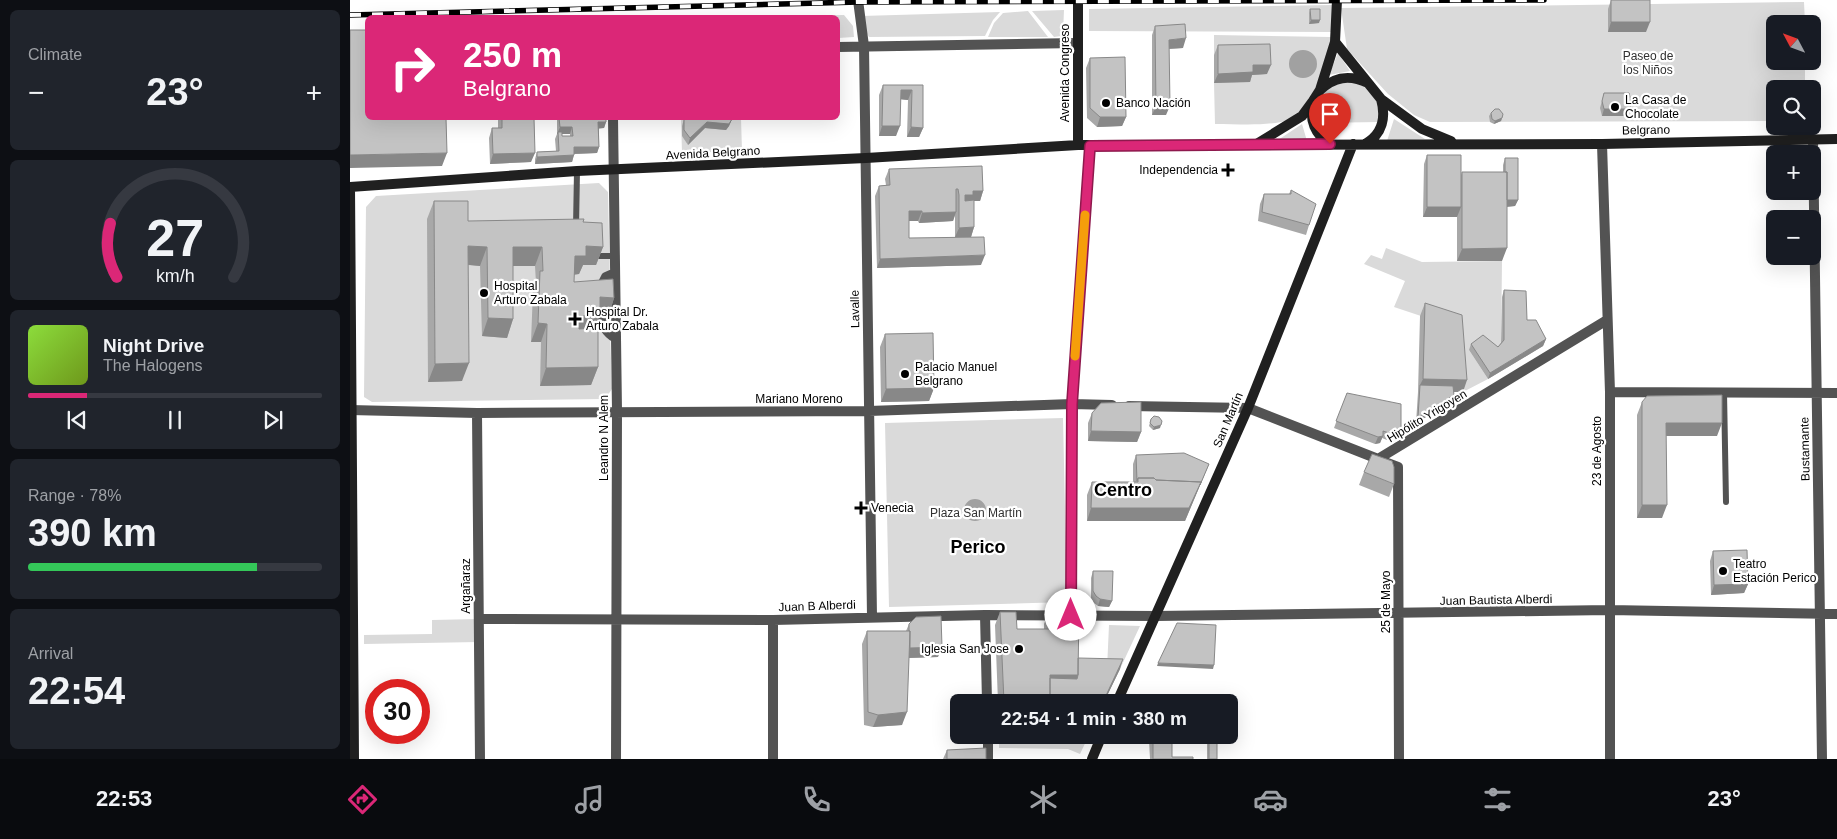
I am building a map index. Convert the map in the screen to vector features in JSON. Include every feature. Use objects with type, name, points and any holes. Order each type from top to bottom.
[{"type":"main road","name":"Avenida Congreso","points":[[1078,0],[1078,145]]},
{"type":"main road","points":[[1330,144],[1323,140],[1315,130],[1311,113],[1335,42],[1337,0]]},
{"type":"main road","name":"Belgrano","points":[[1335,42],[1381,99],[1422,129],[1456,143]]},
{"type":"main road","points":[[1320,90],[1338,78],[1354,78],[1368,83]]},
{"type":"main road","points":[[1365,144],[1376,136],[1381,128],[1384,114],[1381,99]]},
{"type":"main road","points":[[1254,145],[1295,120],[1314,102]]},
{"type":"main road","name":"Belgrano","points":[[1078,145],[1602,144],[1837,139]]},
{"type":"main road","name":"San Martín","points":[[1121,694],[1248,408],[1354,144]]},
{"type":"main road","name":"Avenida Belgrano","points":[[350,187],[577,171],[866,158],[1078,145]]},
{"type":"main road","points":[[350,187],[354,759]]},
{"type":"main road","points":[[1092,759],[1098,744]]},
{"type":"street","name":"Lavalle","points":[[859,1],[864,46],[872,617]]},
{"type":"street","points":[[840,47],[1077,43]]},
{"type":"street","name":"Leandro N Alem","points":[[613,120],[617,411],[616,759]]},
{"type":"street","name":"Bustamante","points":[[1813,140],[1822,759]]},
{"type":"street","name":"23 de Agosto","points":[[1602,144],[1610,392],[1610,759]]},
{"type":"street","points":[[1071,615],[1072,404],[1090,146]]},
{"type":"street","name":"Hipólito Yrigoyen","points":[[1378,459],[1607,320]]},
{"type":"street","points":[[1610,392],[1837,393]]},
{"type":"street","name":"Mariano Moreno","points":[[351,410],[478,413],[869,411],[1072,404],[1248,408]]},
{"type":"street","points":[[1248,408],[1398,467]]},
{"type":"street","name":"Argañaraz","points":[[478,413],[480,759]]},
{"type":"street","name":"25 de Mayo","points":[[1396,449],[1398,467],[1400,759]]},
{"type":"street","name":"Juan Bautista Alberdi","points":[[1156,616],[1609,610],[1837,614]]},
{"type":"street","points":[[985,615],[987,694]]},
{"type":"street","name":"Juan B Alberdi","points":[[479,619],[773,620],[985,615],[1156,616]]},
{"type":"street","points":[[773,620],[773,759]]},
{"type":"street","points":[[988,744],[988,759]]},
{"type":"lane","points":[[576,235],[577,171]]},
{"type":"lane","points":[[580,256],[615,256]]},
{"type":"lane","points":[[1724,392],[1726,502]]},
{"type":"green space","name":"Paseo de los Niños","points":[[1804,2],[1805,15],[1766,15],[1766,70],[1805,70],[1805,80],[1766,80],[1766,121],[1430,122],[1414,115],[1388,94],[1347,49],[1341,8]]},
{"type":"green space","points":[[1333,5],[1332,32],[1089,31],[1089,9]]},
{"type":"green space","points":[[1064,10],[1063,33],[1061,36],[1054,37],[1032,11]]},
{"type":"green space","points":[[1028,11],[1048,37],[988,37],[994,23],[1003,13]]},
{"type":"green space","points":[[1000,12],[993,20],[985,36],[869,37],[859,23],[861,16]]},
{"type":"green space","points":[[840,15],[844,15],[853,26],[854,37],[840,38]]},
{"type":"green space","points":[[1214,35],[1331,37],[1323,74],[1309,100],[1291,118],[1281,122],[1265,124],[1215,124],[1214,83],[1249,82],[1214,55]]},
{"type":"green space","points":[[1338,53],[1350,71],[1329,75]]},
{"type":"green space","points":[[1342,80],[1361,85],[1372,92],[1378,103],[1380,122],[1315,123],[1320,96],[1328,88]]},
{"type":"green space","points":[[1394,119],[1425,139],[1387,141]]},
{"type":"green space","points":[[681,120],[741,120],[742,151],[682,153]]},
{"type":"green space","points":[[1302,124],[1307,141],[1278,140]]},
{"type":"green space","points":[[599,183],[608,192],[610,282],[616,331],[610,329],[612,389],[605,399],[372,402],[364,397],[366,207],[376,196]]},
{"type":"green space","points":[[1386,248],[1422,262],[1502,261],[1501,346],[1495,354],[1469,350],[1488,379],[1463,392],[1457,328],[1394,307],[1405,281],[1364,264],[1371,255],[1382,259]]},
{"type":"green space","name":"Plaza San Martín","points":[[1063,418],[1067,602],[889,607],[885,423]]},
{"type":"green space","points":[[479,619],[479,642],[364,644],[364,635],[432,634],[432,620]]},
{"type":"green space","points":[[1109,625],[1140,626],[1120,669],[1107,669]]},
{"type":"green space","points":[[999,744],[1085,744],[1080,754],[1068,749],[999,748]]},
{"type":"shaded area","points":[[1303,50],[1313,54],[1317,64],[1313,74],[1303,78],[1293,74],[1289,64],[1293,54]]},
{"type":"shaded area","points":[[975,499],[983,502],[986,510],[983,518],[975,521],[967,518],[964,510],[967,502]]},
{"type":"building","points":[[1611,0],[1650,0],[1650,22],[1611,22]]},
{"type":"building","points":[[1310,9],[1320,9],[1320,20],[1311,20]]},
{"type":"building","points":[[1185,24],[1186,38],[1169,40],[1170,106],[1156,106],[1155,26]]},
{"type":"building","points":[[350,30],[365,30],[365,120],[446,120],[447,153],[350,155]]},
{"type":"building","points":[[1270,44],[1271,65],[1253,65],[1253,72],[1218,74],[1218,45]]},
{"type":"building","points":[[1125,57],[1126,117],[1100,117],[1090,108],[1090,58]]},
{"type":"building","points":[[883,85],[923,85],[923,128],[911,127],[912,90],[901,90],[900,126],[882,126]]},
{"type":"building","points":[[1604,93],[1629,93],[1630,109],[1604,109],[1602,101]]},
{"type":"building","points":[[1495,109],[1499,109],[1503,114],[1502,118],[1495,121],[1492,119],[1491,113]]},
{"type":"building","points":[[502,120],[534,120],[535,153],[493,154],[492,128],[502,128]]},
{"type":"building","points":[[559,120],[606,120],[606,122],[598,122],[599,147],[574,147],[574,155],[537,157],[537,152],[559,151],[558,132],[562,132],[562,136],[573,136],[572,127],[560,127]]},
{"type":"building","points":[[684,120],[731,120],[729,124],[707,122],[690,138],[684,130]]},
{"type":"building","points":[[1427,155],[1461,155],[1461,207],[1427,207]]},
{"type":"building","points":[[1505,158],[1518,158],[1518,200],[1507,200]]},
{"type":"building","points":[[982,166],[983,191],[973,191],[973,195],[965,195],[965,201],[974,200],[974,227],[959,228],[959,195],[958,189],[956,189],[956,212],[922,213],[922,211],[909,211],[909,238],[984,237],[985,255],[880,259],[879,186],[890,185],[889,169]]},
{"type":"building","points":[[1462,172],[1507,172],[1507,248],[1462,249]]},
{"type":"building","points":[[1291,190],[1316,204],[1309,225],[1262,212],[1264,194],[1291,194]]},
{"type":"building","points":[[434,201],[468,201],[468,221],[584,219],[583,222],[602,223],[603,247],[586,246],[586,256],[575,256],[574,282],[613,279],[614,298],[600,297],[600,314],[579,316],[579,329],[598,328],[598,367],[546,368],[547,324],[538,323],[540,271],[543,271],[542,247],[513,247],[513,319],[488,318],[487,247],[468,246],[469,363],[435,364]]},
{"type":"building","points":[[1504,290],[1526,291],[1527,320],[1536,320],[1546,339],[1490,373],[1471,344],[1483,335],[1498,347],[1504,340]]},
{"type":"building","points":[[1425,303],[1462,315],[1467,380],[1423,379]]},
{"type":"building","name":"Palacio Manuel Belgrano","points":[[933,333],[934,388],[886,389],[885,334]]},
{"type":"building","points":[[1420,385],[1453,386],[1454,395],[1418,417]]},
{"type":"building","points":[[1347,393],[1401,404],[1401,427],[1389,433],[1383,431],[1383,436],[1378,437],[1336,421]]},
{"type":"building","points":[[1722,395],[1722,423],[1666,423],[1667,505],[1642,505],[1642,402],[1647,396]]},
{"type":"building","points":[[1141,402],[1141,432],[1091,431],[1092,413],[1101,403]]},
{"type":"building","points":[[1154,416],[1159,417],[1162,421],[1161,425],[1154,427],[1150,423]]},
{"type":"building","points":[[1184,453],[1209,464],[1200,485],[1201,482],[1156,480],[1154,478],[1138,478],[1137,481],[1136,455]]},
{"type":"building","points":[[1372,454],[1392,461],[1394,484],[1364,472]]},
{"type":"building","points":[[1138,478],[1201,482],[1189,508],[1091,508],[1092,482],[1138,482]]},
{"type":"building","points":[[1747,550],[1748,584],[1714,585],[1713,551]]},
{"type":"building","points":[[1093,571],[1113,571],[1112,601],[1100,599],[1096,596],[1093,591]]},
{"type":"building","points":[[1049,611],[1079,611],[1078,675],[1050,675],[1050,694],[1004,694],[1000,612],[1016,612],[1017,629],[1049,629]]},
{"type":"building","points":[[941,616],[942,647],[910,648],[909,624],[916,617]]},
{"type":"building","points":[[1177,623],[1216,625],[1214,665],[1158,663]]},
{"type":"building","points":[[867,631],[910,631],[907,712],[878,715],[868,712]]},
{"type":"building","points":[[1078,658],[1123,659],[1107,694],[1050,694],[1050,678],[1077,679]]},
{"type":"building","points":[[1153,744],[1172,744],[1172,757],[1193,757],[1193,759],[1153,759]]},
{"type":"building","points":[[1209,744],[1217,744],[1217,759],[1209,759]]},
{"type":"building","points":[[986,748],[986,759],[947,759],[947,750]]},
{"type":"railway","points":[[350,15],[859,2],[1544,0]]},
{"type":"slow traffic","points":[[1075,356],[1085,215]]},
{"type":"place","name":"Banco Nación","points":[[1106,103]]},
{"type":"place","name":"La Casa de Chocolate","points":[[1615,107]]},
{"type":"place","name":"Independencia","points":[[1228,170]]},
{"type":"place","name":"Hospital Arturo Zabala","points":[[484,293]]},
{"type":"place","name":"Hospital Dr. Arturo Zabala","points":[[575,319]]},
{"type":"place","name":"Palacio Manuel Belgrano","points":[[905,374]]},
{"type":"place","name":"Venecia","points":[[861,508]]},
{"type":"place","name":"Teatro Estación Perico","points":[[1723,571]]},
{"type":"place","name":"Iglesia San Jose","points":[[1019,649]]},
{"type":"district","name":"Centro","points":[[1123,490]]},
{"type":"district","name":"Perico","points":[[978,547]]},
{"type":"route","points":[[1071,615],[1072,404],[1090,146],[1330,144]]}]
